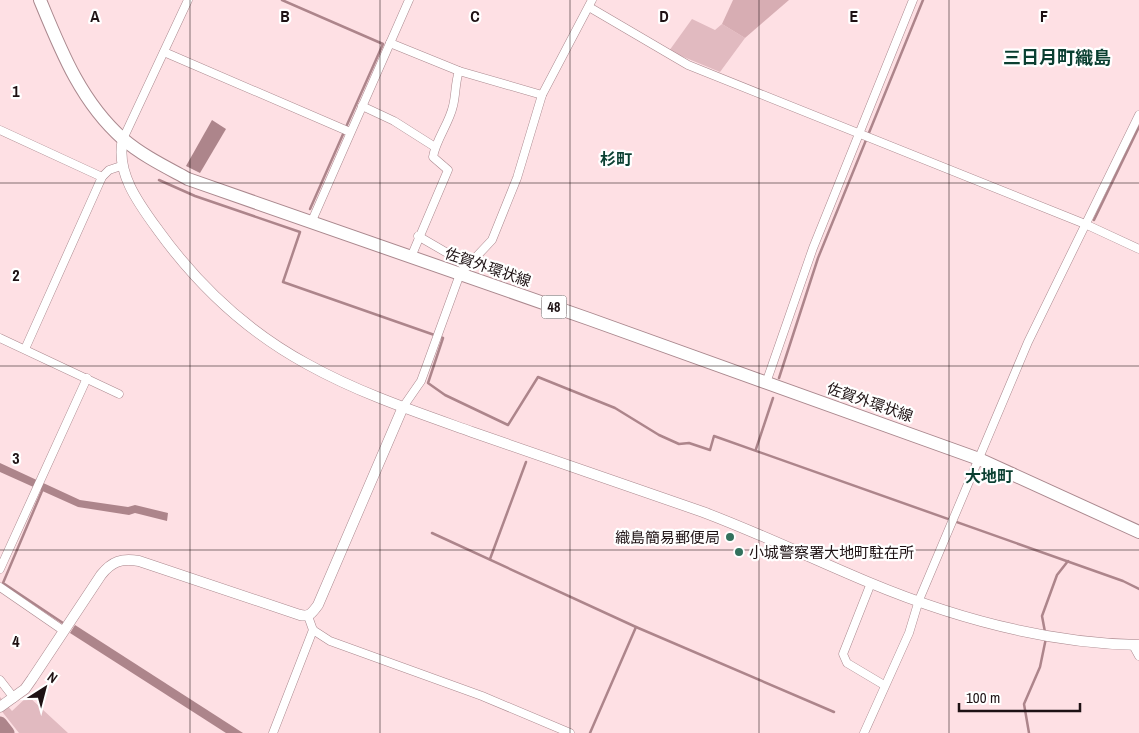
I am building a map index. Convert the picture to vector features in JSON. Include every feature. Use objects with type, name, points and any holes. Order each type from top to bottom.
[{"type":"main road","name":"佐賀外環状線","points":[[40,0],[65,62],[90,103],[123,138],[144,155],[188,179],[411,257],[462,271],[979,459],[1139,532]]},
{"type":"street","points":[[188,0],[123,138],[121,166],[145,212],[170,247],[202,283],[230,310],[270,341],[306,364],[352,387],[403,407],[712,516],[871,583],[1006,628],[1046,637],[1136,645],[1139,656]]},
{"type":"street","points":[[311,223],[409,0]]},
{"type":"street","points":[[766,383],[813,248],[913,0]]},
{"type":"street","points":[[462,271],[473,263],[492,240],[517,178],[542,95],[590,2],[688,65],[1085,224],[1139,249]]},
{"type":"street","points":[[390,43],[460,71],[542,95]]},
{"type":"street","points":[[164,52],[350,132]]},
{"type":"street","points":[[411,257],[418,236],[448,170],[433,158],[435,147],[453,106],[454,87],[460,71]]},
{"type":"street","points":[[362,106],[394,121],[435,147]]},
{"type":"street","points":[[864,733],[909,633],[919,600],[1028,342],[1139,115]]},
{"type":"street","points":[[0,130],[102,177]]},
{"type":"street","points":[[25,349],[102,177],[109,170],[121,166]]},
{"type":"street","points":[[308,616],[318,606],[403,407],[421,381],[462,271],[460,261],[418,236]]},
{"type":"street","points":[[0,338],[119,394]]},
{"type":"street","points":[[0,569],[87,378]]},
{"type":"street","points":[[0,707],[14,698],[32,679],[108,566],[126,559],[139,561],[308,616]]},
{"type":"street","points":[[871,583],[843,654],[847,663],[884,685]]},
{"type":"street","points":[[0,587],[64,631]]},
{"type":"street","points":[[308,616],[313,630],[330,641],[482,696],[570,733]]},
{"type":"street","points":[[273,733],[313,630]]},
{"type":"street","points":[[0,680],[14,698]]},
{"type":"shaded area","points":[[733,0],[789,0],[745,38],[722,24]]},
{"type":"shaded area","points":[[692,19],[715,30],[722,24],[745,38],[720,72],[669,51]]},
{"type":"shaded area","points":[[212,120],[226,129],[200,173],[186,166]]},
{"type":"shaded area","points":[[0,463],[80,500],[128,507],[135,505],[168,513],[167,521],[135,513],[129,515],[78,507],[0,472]]},
{"type":"shaded area","points":[[75,625],[243,733],[226,733],[70,633]]},
{"type":"shaded area","points":[[28,696],[68,733],[19,733],[0,709],[0,697],[12,711]]},
{"type":"waterway","points":[[282,0],[383,44],[346,127]]},
{"type":"waterway","points":[[779,378],[818,258],[923,0]]},
{"type":"waterway","points":[[1094,220],[1139,127]]},
{"type":"waterway","points":[[310,209],[344,132]]},
{"type":"waterway","points":[[159,180],[195,196],[300,232],[283,282],[443,338],[428,383],[445,395],[508,425],[538,377],[615,408],[659,435],[679,444],[689,443],[710,450],[714,436],[1123,581],[1139,589]]},
{"type":"waterway","points":[[756,449],[773,398]]},
{"type":"waterway","points":[[490,559],[526,462]]},
{"type":"waterway","points":[[42,491],[3,583],[63,623]]},
{"type":"waterway","points":[[432,533],[636,627],[834,712]]},
{"type":"waterway","points":[[1045,632],[1042,616],[1057,575],[1068,561]]},
{"type":"waterway","points":[[590,733],[636,627]]},
{"type":"waterway","points":[[1029,733],[1024,704],[1040,667],[1046,638]]},
{"type":"waterway","points":[[0,724],[7,733]]},
{"type":"place","name":"織島簡易郵便局","points":[[730,537]]},
{"type":"place","name":"小城警察署大地町駐在所","points":[[739,552]]},
{"type":"district","name":"三日月町織島","points":[[1057,57]]},
{"type":"district","name":"杉町","points":[[616,159]]},
{"type":"district","name":"大地町","points":[[989,476]]}]
